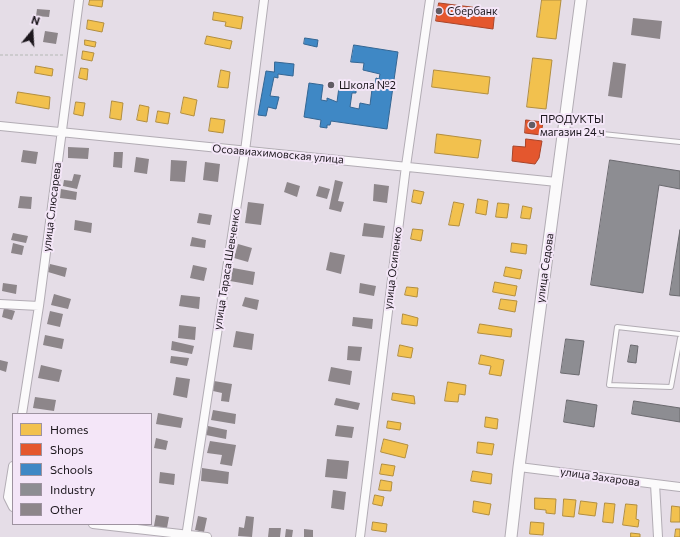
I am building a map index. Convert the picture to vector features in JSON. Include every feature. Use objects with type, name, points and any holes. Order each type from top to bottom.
[{"type":"main road","name":"улица Седова","points":[[512,537],[519,466],[581,0]]},
{"type":"street","name":"улица Слюсарева","points":[[22,413],[39,306],[79,0]]},
{"type":"street","name":"улица Тараса Шевченко","points":[[187,536],[244,151],[264,0]]},
{"type":"street","name":"улица Осипенко","points":[[360,537],[406,166],[430,0]]},
{"type":"street","name":"Осоавиахимовская улица","points":[[0,126],[557,182]]},
{"type":"street","points":[[0,304],[39,306]]},
{"type":"street","name":"улица Захарова","points":[[519,466],[680,487]]},
{"type":"street","points":[[12,472],[8,497],[12,505]]},
{"type":"street","points":[[655,484],[658,537]]},
{"type":"street","points":[[101,525],[187,536],[207,537]]},
{"type":"lane","points":[[564,130],[680,142]]},
{"type":"lane","points":[[680,334],[617,327],[609,385],[671,387],[680,338]]},
{"type":"path","points":[[0,55],[72,55]]},
{"type":"building: Homes","points":[[90,0],[103,0],[102,7],[89,5]]},
{"type":"building: Homes","points":[[542,0],[561,0],[556,39],[537,37]]},
{"type":"building: Homes","points":[[214,12],[243,17],[241,29],[225,26],[226,22],[213,20]]},
{"type":"building: Homes","points":[[88,20],[104,23],[102,32],[87,29]]},
{"type":"building: Homes","points":[[207,36],[232,41],[230,49],[205,44]]},
{"type":"building: Homes","points":[[85,40],[96,42],[95,47],[85,45]]},
{"type":"building: Homes","points":[[83,51],[94,53],[92,61],[82,59]]},
{"type":"building: Homes","points":[[533,58],[552,60],[546,109],[527,107]]},
{"type":"building: Homes","points":[[36,66],[53,69],[52,76],[35,73]]},
{"type":"building: Homes","points":[[81,68],[88,69],[87,80],[79,78]]},
{"type":"building: Homes","points":[[221,70],[230,72],[228,88],[218,87]]},
{"type":"building: Homes","points":[[434,70],[490,77],[488,94],[432,87]]},
{"type":"building: Homes","points":[[18,92],[50,97],[49,109],[16,103]]},
{"type":"building: Homes","points":[[184,97],[197,100],[194,116],[181,113]]},
{"type":"building: Homes","points":[[112,101],[123,103],[121,120],[110,118]]},
{"type":"building: Homes","points":[[76,102],[85,103],[83,116],[74,114]]},
{"type":"building: Homes","points":[[140,105],[149,107],[147,122],[137,120]]},
{"type":"building: Homes","points":[[158,111],[170,113],[168,124],[156,122]]},
{"type":"building: Homes","points":[[211,118],[225,120],[223,133],[209,131]]},
{"type":"building: Homes","points":[[437,134],[481,140],[478,158],[435,153]]},
{"type":"building: Homes","points":[[414,190],[424,192],[421,204],[412,202]]},
{"type":"building: Homes","points":[[478,199],[488,201],[486,215],[476,213]]},
{"type":"building: Homes","points":[[454,202],[464,204],[459,226],[449,225]]},
{"type":"building: Homes","points":[[498,203],[509,204],[507,218],[496,217]]},
{"type":"building: Homes","points":[[523,206],[532,208],[530,219],[521,218]]},
{"type":"building: Homes","points":[[413,229],[423,230],[421,241],[411,239]]},
{"type":"building: Homes","points":[[512,243],[527,245],[526,254],[511,252]]},
{"type":"building: Homes","points":[[506,267],[522,270],[520,279],[504,276]]},
{"type":"building: Homes","points":[[495,282],[517,286],[515,296],[493,292]]},
{"type":"building: Homes","points":[[407,287],[418,288],[417,297],[405,295]]},
{"type":"building: Homes","points":[[501,299],[517,301],[515,312],[499,309]]},
{"type":"building: Homes","points":[[403,314],[418,318],[417,326],[402,324]]},
{"type":"building: Homes","points":[[480,324],[512,329],[511,337],[478,333]]},
{"type":"building: Homes","points":[[400,345],[413,348],[411,358],[398,356]]},
{"type":"building: Homes","points":[[481,355],[504,360],[501,376],[489,374],[491,366],[479,364]]},
{"type":"building: Homes","points":[[448,382],[466,385],[465,395],[459,394],[458,402],[445,401]]},
{"type":"building: Homes","points":[[393,393],[414,396],[415,404],[392,400]]},
{"type":"building: Homes","points":[[486,417],[498,419],[497,429],[485,427]]},
{"type":"building: Homes","points":[[388,421],[401,423],[400,430],[387,428]]},
{"type":"building: Homes","points":[[384,439],[408,445],[405,458],[381,452]]},
{"type":"building: Homes","points":[[478,442],[494,444],[492,455],[477,453]]},
{"type":"building: Homes","points":[[382,464],[395,466],[393,476],[380,474]]},
{"type":"building: Homes","points":[[473,471],[492,474],[491,484],[471,481]]},
{"type":"building: Homes","points":[[381,480],[392,482],[391,491],[379,490]]},
{"type":"building: Homes","points":[[375,495],[384,497],[382,506],[373,504]]},
{"type":"building: Homes","points":[[535,498],[556,499],[555,514],[546,513],[546,510],[535,509]]},
{"type":"building: Homes","points":[[564,499],[576,500],[574,517],[563,516]]},
{"type":"building: Homes","points":[[474,501],[491,504],[489,515],[473,512]]},
{"type":"building: Homes","points":[[581,501],[597,503],[595,516],[579,514]]},
{"type":"building: Homes","points":[[605,503],[615,504],[613,523],[603,522]]},
{"type":"building: Homes","points":[[626,504],[637,505],[636,519],[639,520],[638,527],[623,525]]},
{"type":"building: Homes","points":[[672,506],[680,507],[680,522],[671,522]]},
{"type":"building: Homes","points":[[373,522],[387,524],[386,532],[372,530]]},
{"type":"building: Homes","points":[[531,522],[544,523],[543,535],[530,534]]},
{"type":"building: Homes","points":[[676,529],[680,529],[680,537],[675,537]]},
{"type":"building: Homes","points":[[631,533],[640,534],[640,537],[631,537]]},
{"type":"building: Shops","points":[[439,3],[495,10],[493,29],[436,21]]},
{"type":"building: Shops","points":[[526,120],[543,122],[541,135],[525,133]]},
{"type":"building: Shops","points":[[526,139],[542,141],[539,158],[535,164],[512,161],[513,146],[525,147]]},
{"type":"building: Schools","points":[[305,38],[318,40],[317,47],[304,44]]},
{"type":"building: Schools","points":[[354,45],[398,52],[387,129],[331,121],[330,125],[327,125],[327,128],[320,127],[321,120],[304,117],[309,83],[323,85],[321,100],[327,101],[327,98],[337,102],[339,87],[356,90],[356,93],[352,93],[350,107],[359,109],[360,103],[370,105],[372,89],[378,90],[378,86],[375,85],[376,78],[379,79],[380,74],[363,70],[364,63],[351,62]]},
{"type":"building: Schools","points":[[275,62],[294,64],[293,76],[278,74],[278,78],[274,77],[270,96],[279,97],[276,109],[268,107],[266,116],[258,115],[266,71],[274,72]]},
{"type":"building: Industry","points":[[610,160],[680,171],[680,189],[659,185],[643,293],[591,285]]},
{"type":"building: Industry","points":[[680,230],[680,296],[670,295]]},
{"type":"building: Industry","points":[[566,339],[584,341],[579,375],[561,373]]},
{"type":"building: Industry","points":[[631,345],[638,346],[636,363],[628,362]]},
{"type":"building: Industry","points":[[567,400],[597,405],[594,427],[564,422]]},
{"type":"building: Industry","points":[[634,401],[680,408],[680,422],[632,414]]},
{"type":"building: Other","points":[[37,9],[50,10],[49,17],[36,16]]},
{"type":"building: Other","points":[[633,18],[662,21],[660,39],[631,35]]},
{"type":"building: Other","points":[[45,31],[58,33],[56,44],[43,42]]},
{"type":"building: Other","points":[[613,62],[626,64],[622,98],[608,96]]},
{"type":"building: Other","points":[[68,147],[89,148],[88,159],[68,158]]},
{"type":"building: Other","points":[[23,150],[38,152],[36,164],[21,162]]},
{"type":"building: Other","points":[[114,152],[123,152],[122,168],[113,167]]},
{"type":"building: Other","points":[[136,157],[149,159],[147,174],[134,172]]},
{"type":"building: Other","points":[[171,160],[187,161],[185,182],[170,181]]},
{"type":"building: Other","points":[[205,162],[220,164],[218,182],[203,180]]},
{"type":"building: Other","points":[[74,174],[81,175],[77,189],[63,186],[64,180],[72,181]]},
{"type":"building: Other","points":[[335,180],[343,182],[338,201],[344,202],[341,212],[329,209]]},
{"type":"building: Other","points":[[287,182],[300,186],[297,197],[284,192]]},
{"type":"building: Other","points":[[374,184],[389,186],[387,203],[373,201]]},
{"type":"building: Other","points":[[319,186],[330,189],[327,199],[316,196]]},
{"type":"building: Other","points":[[61,189],[77,192],[76,200],[60,198]]},
{"type":"building: Other","points":[[20,196],[32,197],[31,209],[18,208]]},
{"type":"building: Other","points":[[248,202],[264,204],[261,225],[245,223]]},
{"type":"building: Other","points":[[199,213],[212,215],[210,225],[197,223]]},
{"type":"building: Other","points":[[75,220],[92,223],[91,233],[74,230]]},
{"type":"building: Other","points":[[364,223],[385,226],[383,238],[362,236]]},
{"type":"building: Other","points":[[13,233],[28,236],[26,243],[11,240]]},
{"type":"building: Other","points":[[192,237],[206,240],[205,248],[190,246]]},
{"type":"building: Other","points":[[13,243],[24,246],[22,255],[11,253]]},
{"type":"building: Other","points":[[238,244],[252,248],[248,262],[234,258]]},
{"type":"building: Other","points":[[330,252],[345,255],[341,274],[326,270]]},
{"type":"building: Other","points":[[50,264],[67,268],[65,277],[48,272]]},
{"type":"building: Other","points":[[193,265],[207,268],[204,281],[190,278]]},
{"type":"building: Other","points":[[233,268],[255,272],[253,285],[230,281]]},
{"type":"building: Other","points":[[3,283],[17,285],[16,294],[2,291]]},
{"type":"building: Other","points":[[360,283],[376,286],[374,296],[359,293]]},
{"type":"building: Other","points":[[54,294],[71,299],[68,309],[51,305]]},
{"type":"building: Other","points":[[181,295],[200,297],[199,309],[179,306]]},
{"type":"building: Other","points":[[245,297],[259,300],[257,310],[242,306]]},
{"type":"building: Other","points":[[4,308],[15,311],[12,320],[2,317]]},
{"type":"building: Other","points":[[50,311],[63,314],[60,327],[47,324]]},
{"type":"building: Other","points":[[353,317],[373,319],[372,329],[352,326]]},
{"type":"building: Other","points":[[179,325],[196,327],[195,340],[178,338]]},
{"type":"building: Other","points":[[236,331],[254,334],[252,350],[233,347]]},
{"type":"building: Other","points":[[45,335],[64,339],[62,349],[43,345]]},
{"type":"building: Other","points":[[172,341],[194,346],[192,354],[171,350]]},
{"type":"building: Other","points":[[348,346],[362,347],[360,361],[347,360]]},
{"type":"building: Other","points":[[171,356],[189,358],[187,366],[170,363]]},
{"type":"building: Other","points":[[0,360],[8,362],[6,372],[0,370]]},
{"type":"building: Other","points":[[41,365],[62,370],[59,382],[38,378]]},
{"type":"building: Other","points":[[331,367],[352,371],[350,385],[328,381]]},
{"type":"building: Other","points":[[176,377],[190,379],[187,398],[173,395]]},
{"type":"building: Other","points":[[214,381],[232,384],[229,402],[221,401],[222,393],[213,391]]},
{"type":"building: Other","points":[[35,397],[56,400],[54,411],[33,408]]},
{"type":"building: Other","points":[[336,398],[360,403],[358,410],[334,405]]},
{"type":"building: Other","points":[[213,410],[236,414],[235,424],[211,420]]},
{"type":"building: Other","points":[[158,413],[183,418],[181,428],[156,424]]},
{"type":"building: Other","points":[[337,425],[354,427],[352,438],[335,436]]},
{"type":"building: Other","points":[[208,426],[227,430],[226,439],[206,435]]},
{"type":"building: Other","points":[[156,438],[168,441],[166,450],[154,448]]},
{"type":"building: Other","points":[[210,441],[236,445],[232,466],[220,464],[222,455],[207,453]]},
{"type":"building: Other","points":[[327,459],[349,461],[347,479],[325,477]]},
{"type":"building: Other","points":[[202,468],[229,472],[228,484],[201,481]]},
{"type":"building: Other","points":[[160,472],[175,474],[174,485],[159,483]]},
{"type":"building: Other","points":[[333,490],[346,492],[344,510],[331,508]]},
{"type":"building: Other","points":[[156,515],[169,517],[167,528],[154,526]]},
{"type":"building: Other","points":[[198,516],[207,518],[204,532],[195,530]]},
{"type":"building: Other","points":[[246,516],[254,517],[252,537],[238,536],[239,527],[244,528]]},
{"type":"building: Other","points":[[269,528],[281,528],[280,537],[268,537]]},
{"type":"building: Other","points":[[286,529],[293,530],[292,537],[285,537]]},
{"type":"building: Other","points":[[304,529],[313,530],[313,537],[304,537]]},
{"type":"place","name":"Сбербанк","points":[[439,11]]},
{"type":"place","name":"Школа №2","points":[[331,85]]},
{"type":"place","name":"ПРОДУКТЫ магазин 24 ч","points":[[532,125]]}]
